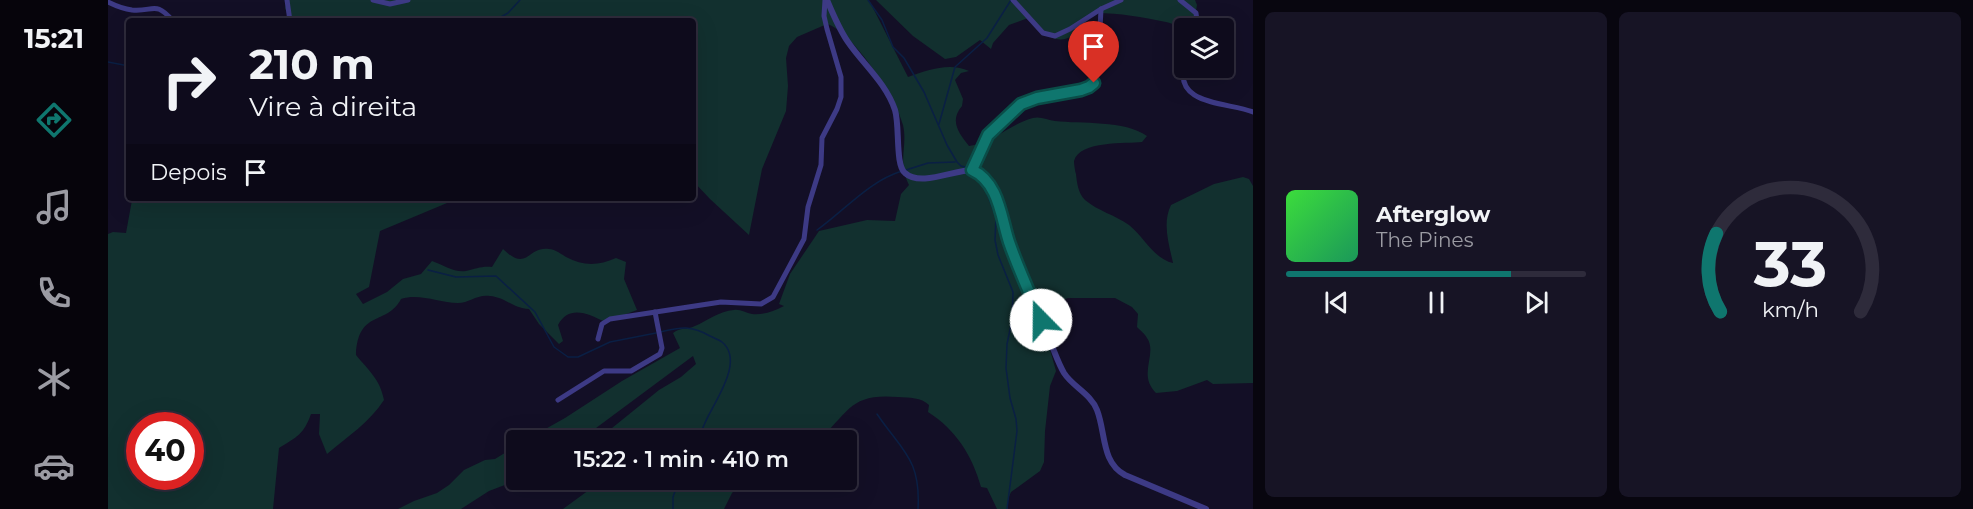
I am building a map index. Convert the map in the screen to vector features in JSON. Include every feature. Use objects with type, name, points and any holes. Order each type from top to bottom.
[{"type":"street","points":[[287,0],[290,18]]},
{"type":"street","points":[[373,0],[390,4],[408,0]]},
{"type":"street","points":[[826,0],[842,32],[886,91],[893,105],[899,128],[899,165],[904,173],[928,178],[972,170],[984,179],[995,196],[1009,243],[1045,331],[1064,372],[1096,408],[1107,451],[1115,468],[1125,475],[1206,509]]},
{"type":"street","points":[[598,339],[602,324],[606,320],[721,302],[731,301],[754,305],[764,303],[773,297],[804,239],[808,207],[815,178],[821,165],[822,138],[841,97],[841,77],[826,29],[824,16],[826,0]]},
{"type":"street","points":[[1013,0],[1044,33],[1055,36],[1121,0]]},
{"type":"street","points":[[1180,0],[1196,13],[1197,18]]},
{"type":"street","points":[[108,3],[132,10],[157,7],[170,18]]},
{"type":"street","points":[[972,170],[988,135],[1021,104],[1037,98],[1092,86],[1094,79],[1090,58],[1100,29],[1101,9]]},
{"type":"street","points":[[1184,78],[1191,92],[1204,101],[1253,112]]},
{"type":"street","points":[[558,400],[604,371],[631,371],[660,354],[662,348],[655,312]]},
{"type":"green space","points":[[287,0],[869,0],[908,77],[946,67],[969,71],[961,73],[955,80],[963,99],[956,117],[957,127],[969,146],[986,141],[1017,124],[1036,118],[1115,125],[1127,127],[1147,136],[1142,142],[1104,144],[1085,149],[1078,154],[1074,161],[1078,188],[1085,200],[1129,225],[1166,261],[1173,263],[1167,226],[1171,205],[1214,184],[1243,177],[1249,179],[1253,186],[1253,383],[1213,384],[1207,380],[1177,391],[1156,393],[1148,379],[1150,344],[1137,327],[1138,314],[1132,307],[1115,298],[1068,298],[1041,309],[1041,318],[1056,371],[1050,386],[1044,462],[1040,471],[1011,492],[1008,509],[997,509],[987,488],[981,487],[973,464],[962,444],[947,427],[928,412],[929,405],[915,398],[882,397],[860,401],[829,430],[610,430],[696,364],[693,356],[593,430],[544,430],[680,348],[673,333],[676,331],[692,327],[729,311],[738,310],[760,314],[784,306],[779,304],[790,274],[819,231],[867,220],[895,221],[901,194],[909,185],[903,161],[903,125],[883,83],[849,39],[827,24],[797,37],[789,46],[786,58],[788,86],[786,111],[762,169],[749,235],[696,184],[696,18],[289,18],[285,8]]},
{"type":"green space","points":[[876,0],[1195,0],[1197,5],[1195,18],[1174,18],[1174,24],[1140,17],[1096,13],[1075,34],[1060,39],[1047,35],[1028,18],[1009,25],[993,43],[991,49],[980,40],[956,57],[945,59],[913,36]]},
{"type":"green space","points":[[132,201],[452,201],[380,231],[369,287],[356,294],[363,304],[387,292],[403,279],[421,274],[432,261],[453,270],[466,271],[492,267],[503,249],[511,256],[523,259],[536,251],[549,249],[572,260],[585,263],[597,264],[616,258],[626,262],[624,279],[637,310],[605,322],[586,314],[568,315],[558,325],[563,341],[559,344],[539,324],[529,309],[500,298],[481,296],[458,303],[415,297],[401,299],[388,313],[367,324],[358,340],[356,355],[377,381],[384,400],[365,422],[327,454],[319,434],[320,414],[311,414],[306,426],[299,434],[279,448],[273,509],[108,509],[108,234],[126,233]]},
{"type":"green space","points":[[506,452],[506,485],[489,491],[461,509],[398,509],[437,493],[464,470],[485,460],[495,459]]},
{"type":"green space","points":[[589,490],[735,490],[724,509],[563,509]]},
{"type":"waterway","points":[[499,18],[508,13],[520,0]]},
{"type":"waterway","points":[[868,0],[882,20],[893,47],[904,58],[924,92],[957,162],[969,168]]},
{"type":"waterway","points":[[939,124],[955,67],[987,38],[1011,0]]},
{"type":"waterway","points":[[108,62],[126,65]]},
{"type":"waterway","points":[[906,170],[928,163],[955,162]]},
{"type":"waterway","points":[[817,230],[868,189],[902,171]]},
{"type":"waterway","points":[[982,180],[996,217],[995,240],[998,255],[1013,292],[1006,368],[1017,431],[1007,509]]},
{"type":"waterway","points":[[428,270],[456,277],[496,276],[535,312],[554,347],[568,357],[578,357],[610,342],[656,333]]},
{"type":"waterway","points":[[660,332],[680,328],[697,330],[722,342],[728,349],[730,367],[724,387],[702,430]]},
{"type":"waterway","points":[[877,414],[902,447],[913,467],[918,492],[918,509]]},
{"type":"waterway","points":[[673,509],[675,490]]},
{"type":"route","points":[[1041,320],[1009,243],[995,196],[989,184],[979,173],[972,170],[988,135],[1021,104],[1030,99],[1081,90],[1094,83]]}]
